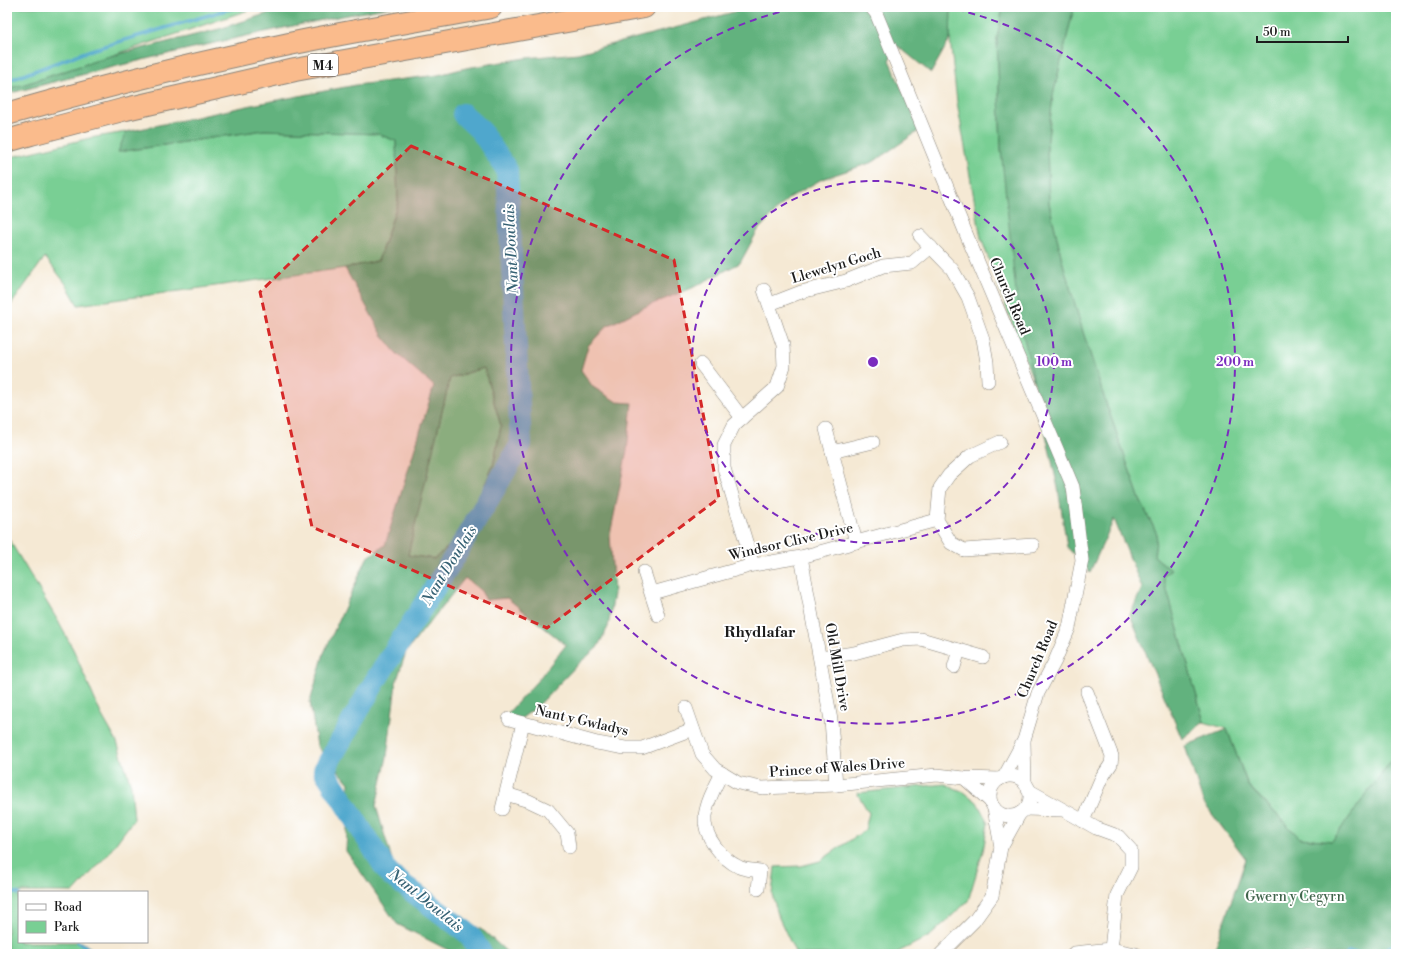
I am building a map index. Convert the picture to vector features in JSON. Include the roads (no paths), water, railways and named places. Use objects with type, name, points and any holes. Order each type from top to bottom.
[{"type":"highway","name":"M4","points":[[7,114],[170,71],[281,46],[491,7]]},
{"type":"highway","name":"M4","points":[[7,142],[30,134],[126,109],[295,70],[644,7]]},
{"type":"street","name":"Church Road","points":[[872,7],[876,13],[967,236],[1073,487],[1082,560],[1069,628],[1055,662],[1038,693],[1024,740],[1002,778]]},
{"type":"street","points":[[920,236],[952,269],[968,297],[983,339],[987,357],[988,381]]},
{"type":"street","name":"Llewelyn Goch","points":[[770,304],[801,292],[846,281],[883,266],[912,263],[931,247]]},
{"type":"street","points":[[753,565],[724,468],[724,446],[734,425],[777,387],[784,366],[783,345],[764,290]]},
{"type":"street","points":[[701,364],[742,418]]},
{"type":"street","points":[[826,429],[856,542]]},
{"type":"street","points":[[832,452],[873,442]]},
{"type":"street","points":[[1000,442],[970,456],[949,475],[940,488],[937,520],[951,543],[964,550],[1033,545]]},
{"type":"street","name":"Windsor Clive Drive","points":[[652,593],[753,565],[801,556],[937,520]]},
{"type":"street","name":"Old Mill Drive","points":[[801,556],[831,720],[836,785]]},
{"type":"street","points":[[644,572],[658,615]]},
{"type":"street","points":[[820,658],[854,653],[903,640],[921,639],[983,657]]},
{"type":"street","points":[[954,667],[959,650]]},
{"type":"street","points":[[1083,821],[1101,779],[1111,764],[1112,756],[1087,692]]},
{"type":"street","name":"Prince of Wales Drive","points":[[686,708],[702,754],[715,769],[738,783],[762,788],[836,785],[937,775],[964,778],[1002,778]]},
{"type":"street","name":"Nant y Gwladys","points":[[509,719],[597,743],[626,748],[642,748],[693,729]]},
{"type":"street","points":[[502,809],[523,723]]},
{"type":"street","name":"Church Road","points":[[1024,740],[1027,787]]},
{"type":"street","points":[[722,773],[711,794],[705,817],[708,836],[720,853],[740,868],[760,871],[758,889]]},
{"type":"street","points":[[1001,848],[990,795],[996,782],[1002,778],[1014,777],[1020,779],[1027,787],[1063,810],[1096,828],[1118,836],[1131,850],[1131,867],[1117,895],[1111,949]]},
{"type":"street","points":[[964,778],[999,813],[1005,816],[1013,816],[1022,811],[1063,810]]},
{"type":"street","points":[[941,954],[974,921],[992,896],[1001,848],[1028,803],[1030,796],[1027,787]]},
{"type":"street","points":[[506,794],[529,801],[548,810],[567,833],[569,848]]},
{"type":"street","points":[[1074,953],[1111,949],[1136,954]]},
{"type":"waterway","points":[[7,81],[91,50],[236,7]]},
{"type":"waterway","name":"Nant Dowlais","points":[[463,114],[481,131],[507,170],[521,444],[455,556],[377,678],[324,770],[389,874],[469,934],[482,954]]},
{"type":"waterway","points":[[7,891],[18,894]]},
{"type":"waterway","points":[[80,943],[98,954]]},
{"type":"waterway","points":[[1383,954],[1389,947],[1396,944]]},
{"type":"waterway","points":[[1347,954],[1349,952],[1368,954]]},
{"type":"district","name":"Rhydlafar","points":[[760,632]]},
{"type":"park label","name":"Gwern y Cegyrn","points":[[1295,896]]}]
